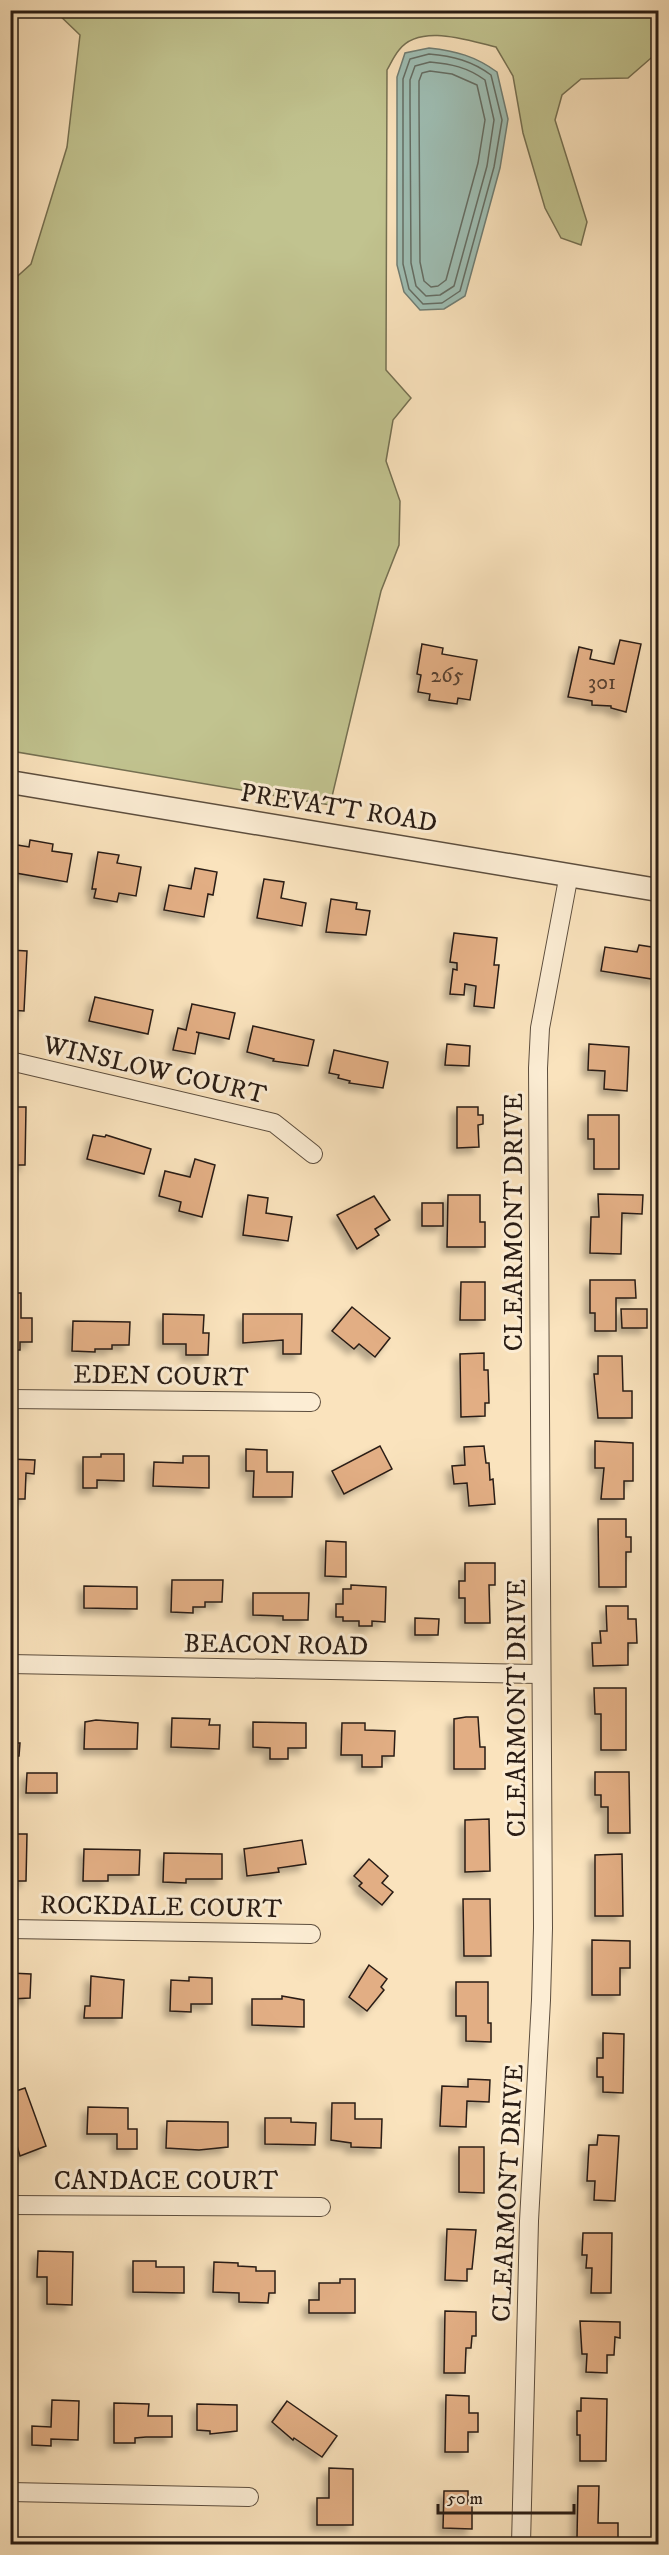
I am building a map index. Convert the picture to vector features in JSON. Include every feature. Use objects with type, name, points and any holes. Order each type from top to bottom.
[{"type":"street","name":"PREVATT ROAD","points":[[10,782],[658,890]]},
{"type":"street","name":"CLEARMONT DRIVE","points":[[521,2544],[529,2221],[542,2000],[538,1068],[540,1028],[569,874]]},
{"type":"street","name":"WINSLOW COURT","points":[[10,1061],[274,1123],[313,1154]]},
{"type":"street","name":"EDEN COURT","points":[[10,1399],[311,1402]]},
{"type":"street","name":"BEACON ROAD","points":[[10,1664],[542,1674]]},
{"type":"street","name":"ROCKDALE COURT","points":[[10,1929],[311,1934]]},
{"type":"street","name":"CANDACE COURT","points":[[10,2205],[321,2207]]},
{"type":"street","points":[[10,2492],[249,2497]]},
{"type":"green space","points":[[55,11],[658,11],[658,52],[628,78],[581,79],[562,95],[555,120],[587,222],[581,245],[561,238],[545,208],[523,133],[513,76],[496,47],[445,36],[419,37],[408,42],[399,50],[387,70],[386,370],[411,398],[393,420],[386,461],[400,501],[399,545],[381,591],[330,805],[11,751],[11,282],[31,264],[67,147],[80,35]]},
{"type":"water","points":[[429,48],[465,55],[497,72],[508,119],[500,168],[465,296],[444,309],[420,310],[404,292],[397,265],[397,77],[405,53]]},
{"type":"building","points":[[620,640],[641,644],[626,712],[611,708],[611,706],[592,705],[592,701],[568,697],[579,647],[592,650],[590,659],[614,664]]},
{"type":"building","points":[[422,644],[443,648],[442,654],[477,660],[470,700],[458,698],[457,704],[429,700],[430,694],[418,692],[421,675],[417,674]]},
{"type":"building","points":[[30,840],[53,844],[52,851],[72,854],[67,882],[10,872],[10,849],[17,850],[17,845],[29,847]]},
{"type":"building","points":[[98,852],[119,855],[117,863],[141,867],[136,896],[119,893],[117,902],[94,898],[96,889],[92,889]]},
{"type":"building","points":[[195,868],[217,872],[213,895],[208,894],[204,917],[164,910],[169,885],[191,889]]},
{"type":"building","points":[[264,879],[284,882],[281,898],[306,903],[302,926],[257,918]]},
{"type":"building","points":[[331,899],[357,903],[356,909],[370,911],[366,935],[326,932]]},
{"type":"building","points":[[454,933],[497,938],[494,965],[499,965],[494,1008],[474,1006],[476,986],[465,984],[464,995],[450,994],[453,969],[457,970],[457,963],[450,962]]},
{"type":"building","points":[[639,945],[658,948],[658,980],[601,971],[605,947],[637,952]]},
{"type":"building","points":[[10,950],[27,951],[24,1011],[10,1010]]},
{"type":"building","points":[[95,997],[153,1010],[148,1034],[89,1021]]},
{"type":"building","points":[[192,1004],[235,1013],[229,1039],[196,1032],[199,1033],[195,1054],[173,1050],[178,1028],[186,1030]]},
{"type":"building","points":[[253,1026],[314,1040],[308,1066],[273,1061],[274,1059],[247,1052]]},
{"type":"building","points":[[447,1044],[470,1046],[469,1066],[445,1065]]},
{"type":"building","points":[[589,1044],[629,1047],[627,1091],[604,1089],[605,1071],[588,1070]]},
{"type":"building","points":[[334,1050],[388,1062],[383,1088],[349,1083],[350,1081],[338,1078],[339,1075],[329,1073]]},
{"type":"building","points":[[10,1107],[26,1107],[25,1165],[10,1165]]},
{"type":"building","points":[[457,1107],[478,1107],[478,1115],[483,1115],[483,1124],[478,1125],[479,1147],[457,1148]]},
{"type":"building","points":[[588,1115],[619,1115],[619,1169],[594,1169],[594,1139],[588,1139]]},
{"type":"building","points":[[93,1135],[105,1137],[106,1135],[151,1149],[144,1174],[87,1159]]},
{"type":"building","points":[[195,1159],[215,1165],[202,1217],[179,1211],[181,1202],[159,1196],[165,1171],[190,1177]]},
{"type":"building","points":[[10,1194],[15,1194],[15,1252],[10,1252]]},
{"type":"building","points":[[598,1194],[643,1195],[642,1214],[622,1213],[621,1254],[590,1253],[591,1217],[599,1217]]},
{"type":"building","points":[[248,1195],[268,1198],[266,1213],[292,1217],[288,1241],[243,1235]]},
{"type":"building","points":[[448,1195],[480,1195],[480,1222],[485,1222],[485,1247],[447,1247]]},
{"type":"building","points":[[374,1196],[390,1220],[375,1229],[379,1235],[357,1249],[337,1215]]},
{"type":"building","points":[[422,1203],[443,1203],[443,1226],[422,1226]]},
{"type":"building","points":[[590,1280],[635,1280],[636,1298],[616,1298],[616,1331],[595,1331],[595,1313],[590,1313]]},
{"type":"building","points":[[461,1282],[485,1282],[485,1320],[460,1320]]},
{"type":"building","points":[[10,1293],[21,1293],[21,1318],[32,1318],[32,1342],[20,1342],[20,1350],[10,1350]]},
{"type":"building","points":[[352,1307],[390,1338],[375,1357],[359,1344],[354,1349],[332,1331]]},
{"type":"building","points":[[621,1309],[647,1309],[647,1328],[622,1328]]},
{"type":"building","points":[[163,1314],[204,1315],[203,1333],[209,1333],[208,1355],[186,1355],[186,1344],[163,1344]]},
{"type":"building","points":[[243,1314],[302,1314],[301,1354],[283,1354],[283,1340],[243,1343]]},
{"type":"building","points":[[73,1321],[130,1322],[129,1345],[112,1345],[112,1349],[95,1349],[95,1352],[72,1351]]},
{"type":"building","points":[[484,1353],[484,1370],[488,1370],[489,1403],[485,1403],[485,1416],[461,1417],[460,1354]]},
{"type":"building","points":[[598,1356],[622,1356],[623,1391],[632,1391],[632,1418],[598,1418],[594,1374],[598,1374]]},
{"type":"building","points":[[595,1441],[633,1443],[633,1481],[624,1481],[624,1499],[601,1499],[604,1468],[595,1468]]},
{"type":"building","points":[[380,1446],[392,1469],[344,1494],[332,1471]]},
{"type":"building","points":[[484,1446],[486,1463],[489,1463],[490,1480],[493,1479],[495,1504],[469,1506],[467,1483],[454,1484],[452,1466],[465,1465],[464,1447]]},
{"type":"building","points":[[246,1449],[267,1450],[267,1472],[293,1472],[292,1497],[253,1497],[254,1471],[246,1471]]},
{"type":"building","points":[[101,1454],[124,1454],[124,1481],[97,1480],[97,1488],[83,1488],[83,1457],[101,1457]]},
{"type":"building","points":[[183,1456],[209,1456],[209,1488],[153,1486],[154,1462],[183,1463]]},
{"type":"building","points":[[10,1459],[35,1460],[34,1474],[26,1473],[25,1499],[10,1499]]},
{"type":"building","points":[[598,1519],[626,1519],[626,1537],[631,1537],[631,1552],[626,1552],[626,1587],[599,1587]]},
{"type":"building","points":[[326,1541],[346,1542],[346,1577],[325,1576]]},
{"type":"building","points":[[465,1563],[495,1563],[495,1585],[489,1585],[490,1623],[465,1623],[465,1598],[459,1598],[459,1581],[465,1581]]},
{"type":"building","points":[[172,1580],[223,1580],[222,1602],[205,1602],[205,1607],[193,1607],[193,1613],[171,1612]]},
{"type":"building","points":[[351,1585],[386,1587],[385,1622],[372,1621],[372,1626],[359,1626],[359,1621],[343,1621],[343,1617],[336,1617],[336,1604],[343,1604],[343,1589],[351,1589]]},
{"type":"building","points":[[84,1586],[137,1587],[137,1609],[84,1608]]},
{"type":"building","points":[[10,1590],[15,1590],[15,1614],[10,1614]]},
{"type":"building","points":[[253,1593],[309,1593],[308,1620],[283,1620],[283,1616],[253,1615]]},
{"type":"building","points":[[606,1606],[628,1606],[628,1619],[636,1619],[637,1643],[628,1643],[628,1665],[593,1666],[592,1643],[601,1643],[600,1631],[607,1631]]},
{"type":"building","points":[[415,1618],[439,1619],[438,1635],[415,1635]]},
{"type":"building","points":[[594,1688],[626,1688],[626,1750],[601,1750],[601,1714],[595,1714]]},
{"type":"building","points":[[10,1712],[16,1712],[15,1743],[20,1743],[19,1756],[15,1756],[15,1774],[10,1774]]},
{"type":"building","points":[[478,1717],[480,1747],[485,1747],[485,1769],[454,1769],[454,1719]]},
{"type":"building","points":[[172,1718],[210,1719],[209,1725],[220,1725],[219,1749],[171,1747]]},
{"type":"building","points":[[96,1720],[138,1723],[137,1749],[84,1749],[85,1722]]},
{"type":"building","points":[[253,1722],[306,1723],[306,1748],[288,1748],[288,1759],[270,1759],[270,1748],[253,1747]]},
{"type":"building","points":[[342,1723],[365,1723],[365,1730],[395,1731],[394,1756],[382,1756],[382,1767],[362,1767],[362,1755],[341,1755]]},
{"type":"building","points":[[595,1772],[629,1772],[630,1833],[608,1833],[608,1807],[601,1807],[601,1795],[595,1795]]},
{"type":"building","points":[[27,1773],[57,1773],[57,1793],[26,1793]]},
{"type":"building","points":[[489,1819],[490,1871],[465,1872],[465,1820]]},
{"type":"building","points":[[10,1834],[27,1834],[26,1881],[10,1881]]},
{"type":"building","points":[[302,1840],[306,1864],[278,1868],[279,1872],[247,1876],[244,1849]]},
{"type":"building","points":[[84,1849],[140,1850],[139,1875],[108,1875],[108,1881],[83,1881]]},
{"type":"building","points":[[164,1853],[222,1854],[222,1879],[186,1879],[186,1883],[163,1882]]},
{"type":"building","points":[[622,1854],[623,1916],[595,1916],[595,1855]]},
{"type":"building","points":[[369,1859],[388,1876],[382,1883],[393,1892],[382,1905],[359,1886],[362,1883],[354,1876]]},
{"type":"building","points":[[463,1899],[490,1899],[491,1956],[464,1956]]},
{"type":"building","points":[[592,1940],[630,1941],[630,1968],[620,1968],[620,1995],[592,1995]]},
{"type":"building","points":[[369,1965],[387,1979],[381,1987],[384,1990],[367,2011],[349,1997]]},
{"type":"building","points":[[10,1973],[31,1974],[30,1998],[10,1999]]},
{"type":"building","points":[[91,1976],[124,1980],[122,2018],[84,2018],[85,2006],[90,2006]]},
{"type":"building","points":[[189,1977],[212,1978],[212,2004],[191,2004],[191,2012],[170,2011],[171,1980],[189,1981]]},
{"type":"building","points":[[456,1982],[488,1982],[488,2023],[491,2023],[491,2042],[466,2041],[466,2016],[456,2016]]},
{"type":"building","points":[[282,1996],[304,2000],[304,2027],[252,2025],[252,1999],[282,1999]]},
{"type":"building","points":[[603,2033],[624,2034],[623,2093],[603,2092],[603,2077],[597,2077],[597,2058],[603,2058]]},
{"type":"building","points":[[468,2079],[490,2080],[489,2102],[467,2101],[466,2127],[440,2126],[442,2086],[468,2087]]},
{"type":"building","points":[[25,2088],[46,2146],[20,2156],[13,2132],[10,2133],[10,2093]]},
{"type":"building","points":[[332,2103],[355,2103],[355,2119],[382,2119],[381,2148],[351,2147],[351,2143],[331,2140]]},
{"type":"building","points":[[88,2107],[128,2108],[128,2129],[137,2129],[137,2149],[117,2149],[117,2134],[87,2134]]},
{"type":"building","points":[[265,2118],[291,2118],[291,2122],[316,2123],[315,2145],[265,2144]]},
{"type":"building","points":[[167,2121],[228,2122],[228,2147],[199,2150],[166,2148]]},
{"type":"building","points":[[598,2135],[619,2136],[615,2201],[594,2200],[595,2181],[587,2181],[589,2145],[597,2145]]},
{"type":"building","points":[[459,2147],[484,2147],[484,2193],[459,2192]]},
{"type":"building","points":[[447,2229],[476,2230],[472,2269],[467,2269],[467,2281],[445,2280]]},
{"type":"building","points":[[583,2233],[612,2233],[611,2293],[591,2293],[592,2268],[586,2268],[587,2255],[582,2255]]},
{"type":"building","points":[[38,2251],[73,2252],[72,2305],[47,2304],[47,2277],[37,2277]]},
{"type":"building","points":[[133,2261],[156,2261],[156,2267],[184,2267],[184,2293],[133,2292]]},
{"type":"building","points":[[214,2262],[238,2263],[238,2266],[256,2267],[256,2271],[275,2271],[275,2293],[269,2293],[268,2303],[239,2302],[239,2293],[213,2292]]},
{"type":"building","points":[[340,2279],[355,2279],[355,2313],[309,2313],[309,2300],[319,2300],[319,2283],[340,2283]]},
{"type":"building","points":[[445,2311],[476,2312],[476,2336],[472,2336],[471,2348],[466,2348],[465,2373],[444,2373]]},
{"type":"building","points":[[580,2321],[620,2322],[620,2338],[615,2337],[614,2355],[607,2355],[607,2373],[586,2372],[587,2354],[582,2354]]},
{"type":"building","points":[[446,2395],[469,2396],[469,2413],[478,2413],[478,2432],[468,2432],[468,2452],[445,2452]]},
{"type":"building","points":[[581,2398],[607,2399],[606,2461],[580,2461],[577,2411],[581,2411]]},
{"type":"building","points":[[52,2400],[79,2401],[78,2440],[51,2439],[51,2446],[32,2445],[32,2426],[51,2427]]},
{"type":"building","points":[[287,2401],[337,2436],[322,2457],[294,2438],[293,2440],[272,2422]]},
{"type":"building","points":[[114,2403],[149,2404],[148,2416],[172,2416],[172,2437],[135,2438],[135,2443],[114,2443]]},
{"type":"building","points":[[197,2404],[237,2405],[237,2431],[210,2434],[210,2431],[197,2430]]},
{"type":"building","points":[[329,2468],[353,2469],[353,2525],[317,2525],[317,2498],[329,2498]]},
{"type":"building","points":[[578,2486],[599,2486],[598,2523],[618,2523],[618,2539],[577,2538]]},
{"type":"building","points":[[444,2491],[468,2491],[468,2504],[472,2504],[472,2529],[443,2528]]},
{"type":"building","points":[[133,2541],[157,2541],[157,2544],[133,2544]]}]
